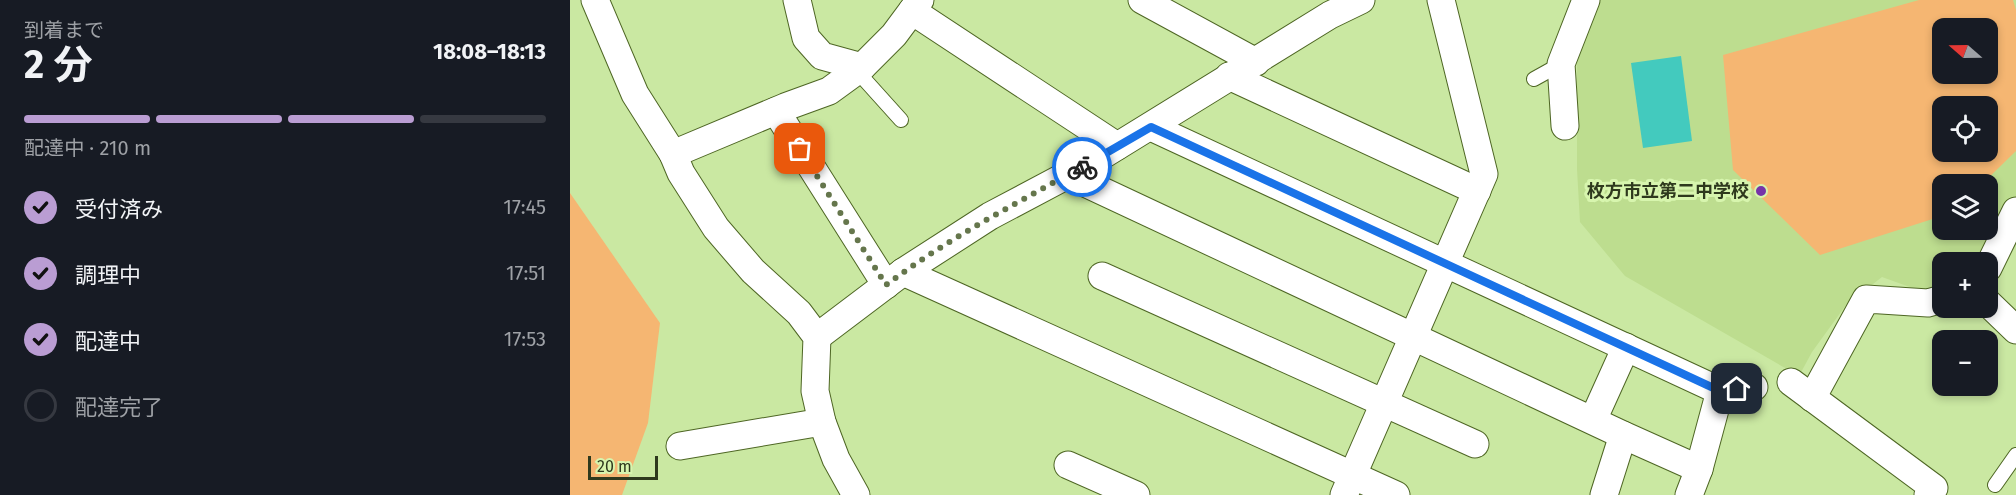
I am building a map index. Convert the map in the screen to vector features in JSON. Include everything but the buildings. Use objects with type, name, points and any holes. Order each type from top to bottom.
[{"type":"street","points":[[595,0],[635,94],[716,228],[753,271],[799,313],[817,337],[815,391],[822,422],[836,459],[856,495]]},
{"type":"street","points":[[798,0],[806,38],[822,56],[859,68]]},
{"type":"street","points":[[1142,0],[1256,62]]},
{"type":"street","points":[[1348,485],[1484,174],[1441,0]]},
{"type":"street","points":[[1565,126],[1561,64],[1586,0]]},
{"type":"street","points":[[817,337],[894,279],[990,216],[1068,175],[1151,127],[1229,76],[1356,1]]},
{"type":"street","points":[[673,154],[776,111],[829,92],[894,35],[916,5],[1117,146]]},
{"type":"street","points":[[1229,76],[1477,191]]},
{"type":"street","points":[[776,111],[894,279],[1348,485],[1396,495]]},
{"type":"street","points":[[1151,127],[1720,391],[1754,387]]},
{"type":"street","points":[[1068,175],[1699,469]]},
{"type":"street","points":[[1996,252],[2016,211]]},
{"type":"street","points":[[1102,276],[1475,444]]},
{"type":"street","points":[[1928,495],[1934,488],[1802,390],[1866,299],[1932,302]]},
{"type":"street","points":[[1998,313],[2016,330]]},
{"type":"street","points":[[1593,420],[1626,347]]},
{"type":"street","points":[[1689,495],[1699,469],[1720,391]]},
{"type":"street","points":[[680,446],[822,422]]},
{"type":"street","points":[[1604,495],[1623,435]]},
{"type":"street","points":[[1068,465],[1136,495]]},
{"type":"lane","points":[[1534,79],[1561,64]]},
{"type":"lane","points":[[859,68],[902,120]]},
{"type":"lane","points":[[1995,485],[2016,455]]},
{"type":"shaded area","name":"枚方市立第二中学校","points":[[1591,0],[2016,0],[2016,198],[1998,235],[1998,174],[1932,174],[1932,240],[1996,240],[1990,252],[1932,252],[1932,288],[1918,290],[1882,277],[1846,305],[1812,352],[1799,376],[1625,276],[1580,222],[1577,169],[1577,62],[1584,18]]},
{"type":"shaded area","points":[[1919,0],[2013,0],[2016,10],[2016,151],[1992,174],[1932,174],[1932,219],[1820,255],[1733,170],[1723,55]]},
{"type":"shaded area","points":[[570,193],[660,323],[648,423],[622,495],[570,495]]},
{"type":"water","points":[[1681,56],[1692,141],[1643,148],[1631,63]]},
{"type":"way so far","points":[[800,149],[886,285],[990,216],[1082,167]]},
{"type":"place","name":"枚方市立第二中学校","points":[[1761,191]]},
{"type":"route","points":[[1082,167],[1151,127],[1720,391],[1737,389]]}]
